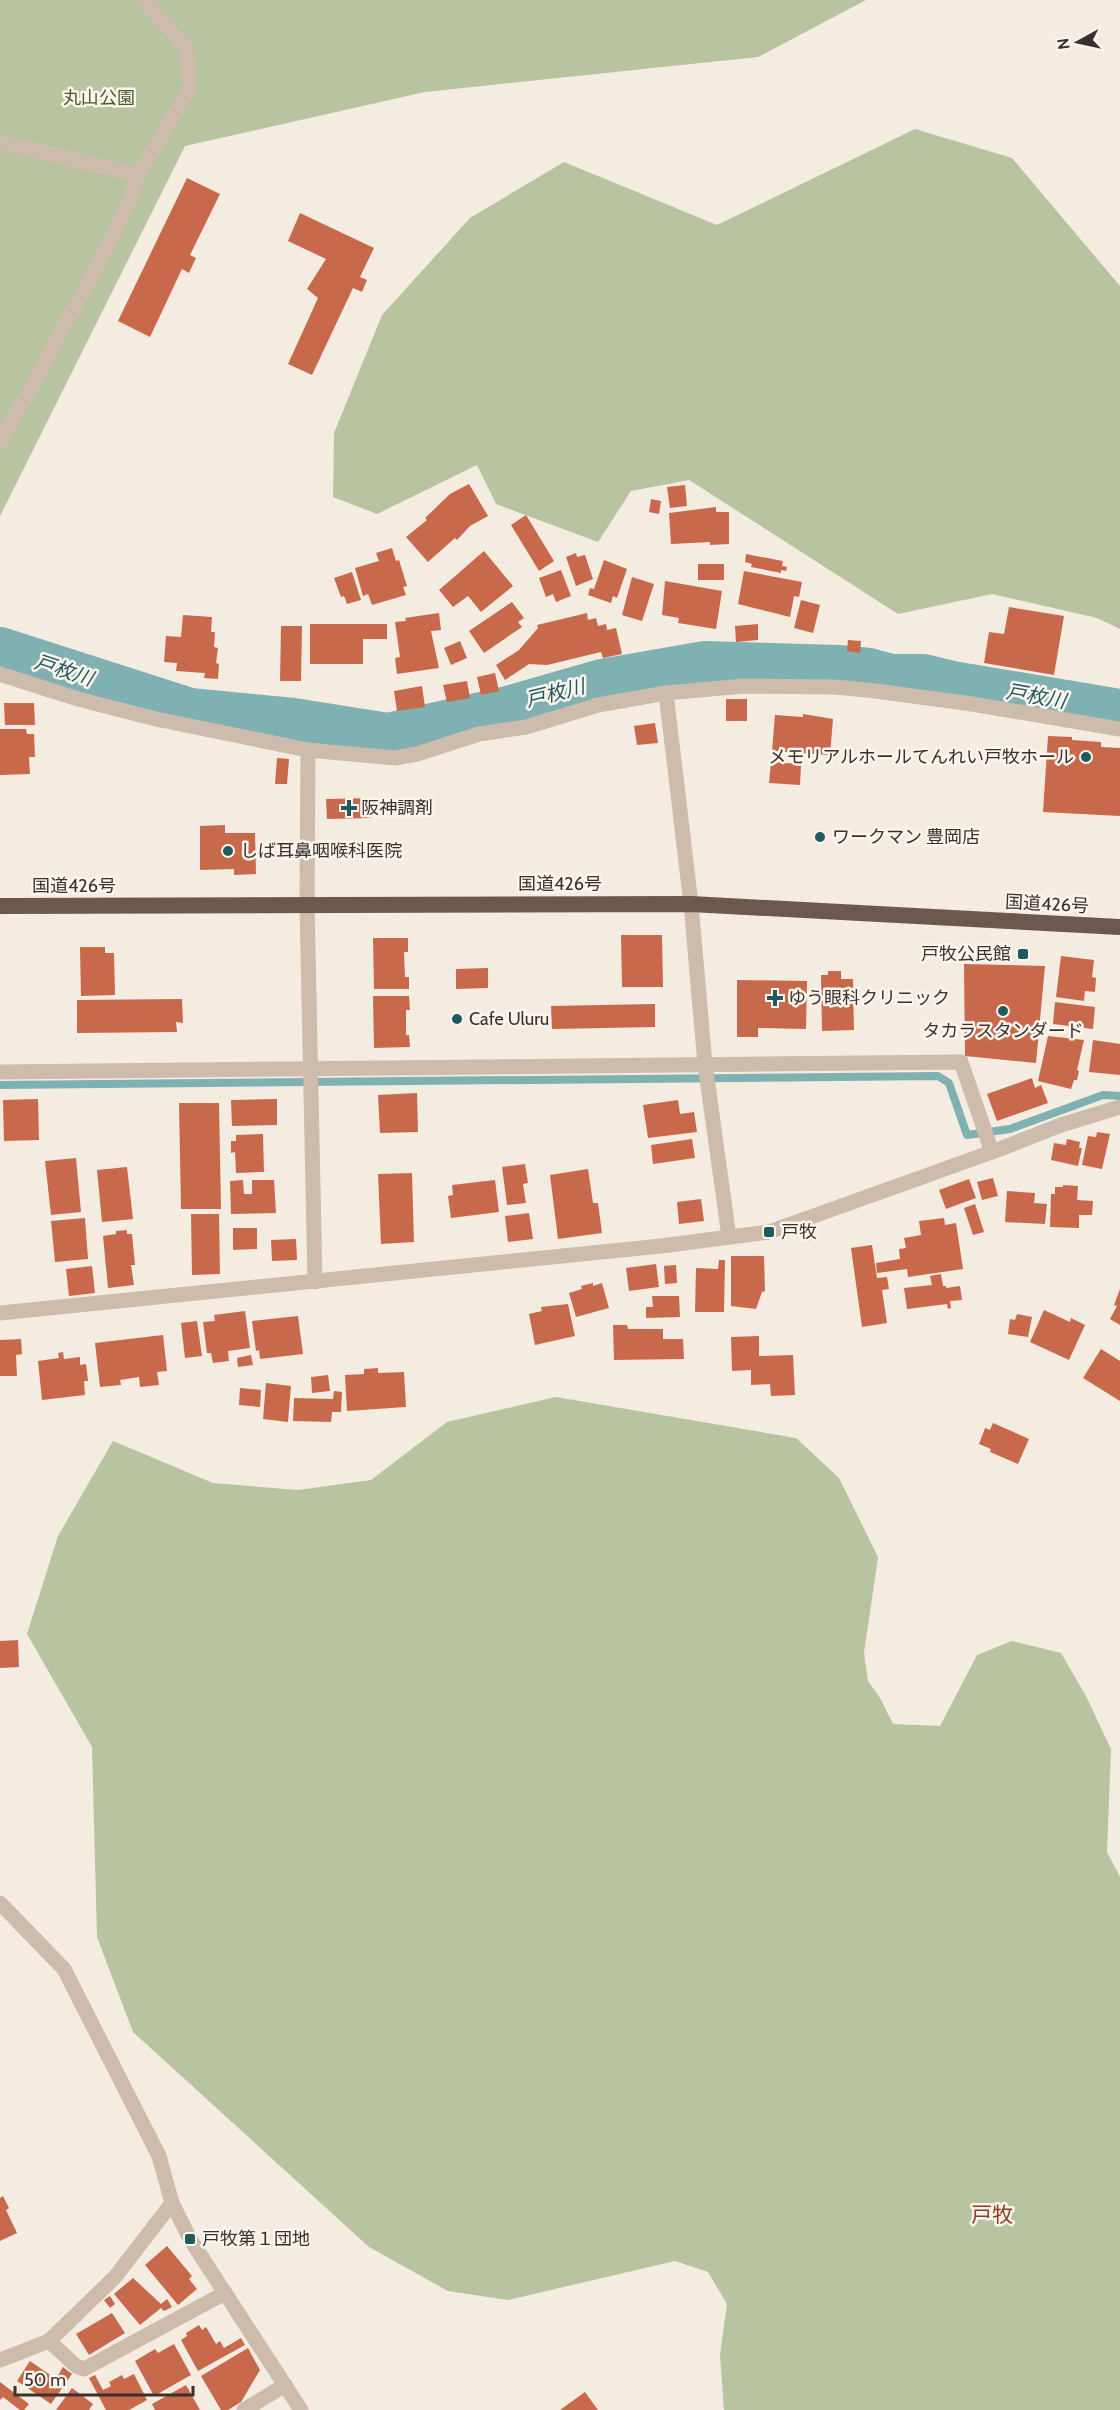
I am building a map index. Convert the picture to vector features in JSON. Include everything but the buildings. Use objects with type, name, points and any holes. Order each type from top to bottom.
[{"type":"highway","name":"国道426号","points":[[0,906],[307,903],[691,904],[1120,927]]},
{"type":"street","points":[[0,444],[114,233],[139,175],[190,87],[186,48],[143,0]]},
{"type":"street","points":[[0,142],[139,175]]},
{"type":"street","points":[[0,674],[78,699],[156,719],[308,750],[395,758],[417,754],[479,734],[526,727],[598,705],[666,693],[744,686],[835,687],[972,704],[1120,729]]},
{"type":"street","points":[[666,693],[691,904],[705,1064],[729,1237]]},
{"type":"street","points":[[308,750],[307,903],[315,1282]]},
{"type":"street","points":[[0,1072],[962,1062],[992,1152]]},
{"type":"street","points":[[0,1313],[661,1246],[769,1232],[1061,1125],[1120,1107]]},
{"type":"street","points":[[0,1903],[64,1969],[159,2156],[172,2203],[190,2239],[301,2410]]},
{"type":"street","points":[[0,2360],[49,2341],[115,2277],[172,2203]]},
{"type":"street","points":[[49,2341],[76,2366],[84,2369],[225,2293]]},
{"type":"street","points":[[244,2410],[285,2385]]},
{"type":"green space","name":"丸山公園","points":[[0,0],[866,0],[758,57],[425,92],[185,146],[0,516]]},
{"type":"green space","points":[[915,129],[1012,158],[1120,286],[1120,629],[1097,618],[992,594],[898,614],[689,480],[631,491],[598,542],[496,504],[477,465],[377,514],[333,497],[334,433],[382,315],[470,218],[564,162],[717,225]]},
{"type":"green space","points":[[556,1397],[796,1438],[839,1478],[878,1557],[864,1653],[868,1681],[880,1698],[893,1724],[940,1726],[977,1655],[1012,1641],[1061,1653],[1086,1696],[1111,1749],[1107,1852],[1120,1877],[1120,2410],[724,2410],[720,2355],[727,2304],[708,2272],[675,2261],[508,2300],[448,2291],[369,2247],[133,2032],[97,1937],[92,1747],[27,1634],[58,1536],[113,1441],[213,1483],[298,1490],[371,1480],[447,1422]]},
{"type":"waterway","name":"戸枚川","points":[[0,649],[190,710],[293,720],[388,735],[508,708],[602,681],[705,663],[839,667],[869,670],[891,676],[923,676],[952,683],[1120,711]]},
{"type":"waterway","points":[[0,1085],[938,1076],[949,1083],[967,1135],[1010,1129],[1103,1095],[1120,1096]]},
{"type":"place","name":"メモリアルホールてんれい戸牧ホール","points":[[1086,757]]},
{"type":"place","name":"阪神調剤","points":[[349,808]]},
{"type":"place","name":"ワークマン 豊岡店","points":[[820,837]]},
{"type":"place","name":"しば耳鼻咽喉科医院","points":[[228,851]]},
{"type":"place","name":"戸牧公民館","points":[[1023,954]]},
{"type":"place","name":"ゆう眼科クリニック","points":[[775,998]]},
{"type":"place","name":"タカラスタンダード","points":[[1003,1011]]},
{"type":"place","name":"Cafe Uluru","points":[[457,1019]]},
{"type":"place","name":"戸牧","points":[[769,1232]]},
{"type":"place","name":"戸牧第１団地","points":[[190,2239]]},
{"type":"district","name":"戸牧","points":[[992,2214]]}]
